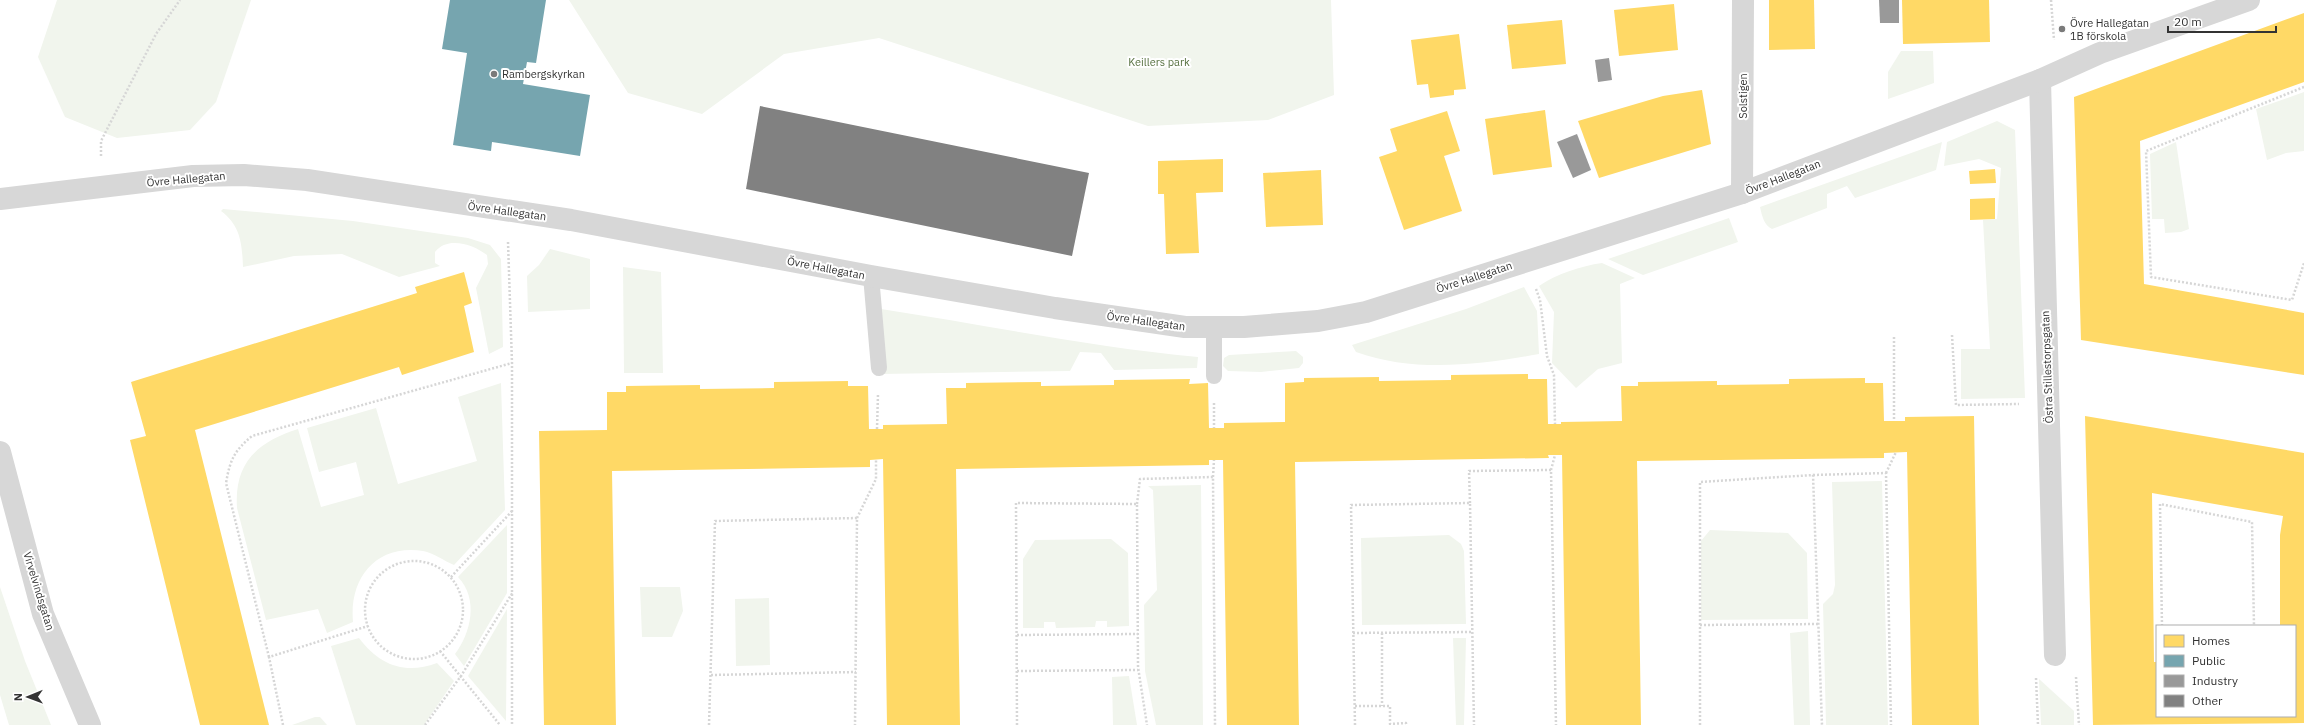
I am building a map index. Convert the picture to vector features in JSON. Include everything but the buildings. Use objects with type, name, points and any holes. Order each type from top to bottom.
[{"type":"street","name":"Solstigen","points":[[1742,193],[1743,0]]},
{"type":"street","name":"Övre Hallegatan","points":[[0,199],[103,188],[193,176],[244,176],[307,180],[507,212],[571,220],[871,276],[1109,316],[1185,327],[1244,327],[1318,322],[1366,312],[1742,193],[2048,76],[2100,53],[2249,0]]},
{"type":"street","name":"Östra Stillestorpsgatan","points":[[2048,76],[2048,403],[2055,655]]},
{"type":"street","name":"Virvelvindsgatan","points":[[0,452],[43,614],[90,725]]},
{"type":"lane","points":[[871,276],[879,368]]},
{"type":"lane","points":[[1214,327],[1214,376]]},
{"type":"path","points":[[103,188],[101,141],[156,34],[180,0]]},
{"type":"path","points":[[2048,76],[2052,0]]},
{"type":"path","points":[[2304,87],[2146,151],[2151,277],[2292,300],[2304,263]]},
{"type":"path","points":[[507,212],[512,363],[512,725]]},
{"type":"path","points":[[1540,300],[1547,356],[1554,375],[1555,424]]},
{"type":"path","points":[[1952,335],[1956,406],[2048,403]]},
{"type":"path","points":[[1894,337],[1894,421]]},
{"type":"path","points":[[283,725],[269,657],[226,483],[229,464],[238,447],[252,436],[512,363]]},
{"type":"path","points":[[877,429],[879,368]]},
{"type":"path","points":[[1891,725],[1886,473],[1896,452]]},
{"type":"path","points":[[1555,455],[1550,470],[1556,725]]},
{"type":"path","points":[[855,725],[857,518],[876,479],[876,460]]},
{"type":"path","points":[[1214,460],[1215,725]]},
{"type":"path","points":[[1474,725],[1469,471],[1550,470]]},
{"type":"path","points":[[1700,725],[1700,482],[1813,475],[1886,473]]},
{"type":"path","points":[[1813,475],[1822,725]]},
{"type":"path","points":[[1147,725],[1138,670],[1137,504],[1140,479],[1213,477]]},
{"type":"path","points":[[1355,725],[1351,505],[1470,503]]},
{"type":"path","points":[[1017,725],[1016,504],[1137,504]]},
{"type":"path","points":[[2162,625],[2160,504],[2252,522],[2254,625]]},
{"type":"path","points":[[451,578],[513,509]]},
{"type":"path","points":[[709,725],[715,521],[857,518]]},
{"type":"path","points":[[408,561],[422,561],[436,566],[451,578],[460,593],[464,611],[457,634],[450,644],[440,652],[417,659],[396,656],[376,641],[368,626],[366,612],[367,597],[375,580],[390,568],[408,561]]},
{"type":"path","points":[[425,725],[461,676],[513,592]]},
{"type":"path","points":[[1700,625],[1819,624]]},
{"type":"path","points":[[269,657],[368,626]]},
{"type":"path","points":[[1353,633],[1472,632]]},
{"type":"path","points":[[1382,633],[1382,706]]},
{"type":"path","points":[[1017,635],[1138,634]]},
{"type":"path","points":[[440,652],[500,725]]},
{"type":"path","points":[[2038,725],[2036,673],[2055,655],[2076,668],[2079,725]]},
{"type":"path","points":[[1017,671],[1138,670]]},
{"type":"path","points":[[711,675],[856,672]]},
{"type":"path","points":[[1355,706],[1390,706],[1390,724],[1406,723],[1406,725]]},
{"type":"green space","points":[[57,0],[251,0],[216,102],[190,130],[117,138],[65,117],[38,57]]},
{"type":"green space","name":"Keillers park","points":[[569,0],[1331,0],[1334,95],[1268,120],[1148,126],[879,38],[784,54],[702,114],[628,93]]},
{"type":"green space","points":[[1901,51],[1933,51],[1934,83],[1888,99],[1888,72]]},
{"type":"green space","points":[[2304,92],[2304,151],[2286,153],[2267,160],[2256,109]]},
{"type":"green space","points":[[1997,121],[2015,130],[2025,398],[1961,399],[1961,349],[1990,349],[1983,220],[1997,219],[2001,168],[1979,159],[1944,166],[1947,142]]},
{"type":"green space","points":[[1942,142],[1936,170],[1855,198],[1847,186],[1827,194],[1827,208],[1772,229],[1764,220],[1760,207]]},
{"type":"green space","points":[[2176,142],[2189,229],[2181,232],[2165,233],[2164,219],[2152,219],[2150,154]]},
{"type":"green space","points":[[223,209],[353,221],[468,238],[490,245],[501,259],[503,347],[489,354],[476,288],[488,264],[487,255],[475,248],[460,243],[446,244],[435,252],[435,263],[440,266],[399,277],[342,254],[294,256],[243,267],[239,236],[233,223],[221,211]]},
{"type":"green space","points":[[1729,218],[1738,242],[1643,275],[1608,259]]},
{"type":"green space","points":[[550,249],[590,259],[590,309],[528,312],[527,276],[539,265]]},
{"type":"green space","points":[[1602,263],[1635,278],[1620,284],[1622,363],[1598,369],[1576,388],[1552,363],[1554,312],[1539,286],[1569,271]]},
{"type":"green space","points":[[623,267],[661,272],[663,373],[624,373]]},
{"type":"green space","points":[[1524,287],[1537,311],[1539,354],[1470,364],[1424,365],[1378,359],[1356,352],[1352,345],[1466,309]]},
{"type":"green space","points":[[881,309],[1078,342],[1198,357],[1197,368],[1114,370],[1101,353],[1080,352],[1070,371],[881,374]]},
{"type":"green space","points":[[1296,351],[1303,357],[1303,363],[1299,368],[1261,372],[1228,371],[1223,366],[1224,358],[1229,355]]},
{"type":"green space","points":[[501,383],[505,510],[454,565],[431,553],[423,551],[406,550],[392,553],[379,559],[369,567],[361,578],[356,591],[353,606],[353,622],[327,633],[318,609],[266,620],[237,508],[237,492],[240,478],[244,467],[251,456],[271,440],[298,429],[321,507],[364,495],[356,462],[319,472],[307,428],[376,408],[398,484],[477,461],[458,397]]},
{"type":"green space","points":[[1882,481],[1888,725],[1826,725],[1823,604],[1833,594],[1835,585],[1832,482]]},
{"type":"green space","points":[[1201,485],[1203,725],[1156,725],[1145,671],[1144,605],[1157,590],[1153,490],[1148,486]]},
{"type":"green space","points":[[507,525],[507,593],[464,666],[455,654],[461,646],[469,626],[470,605],[469,595],[465,586],[458,577]]},
{"type":"green space","points":[[1710,530],[1788,533],[1807,553],[1808,619],[1701,620],[1701,541]]},
{"type":"green space","points":[[1449,535],[1461,544],[1464,551],[1466,624],[1362,625],[1361,538]]},
{"type":"green space","points":[[1111,539],[1128,553],[1129,626],[1107,627],[1107,621],[1096,621],[1095,627],[1056,628],[1055,622],[1044,622],[1044,628],[1023,628],[1023,559],[1035,540]]},
{"type":"green space","points":[[0,587],[25,661],[51,725],[9,725],[0,695]]},
{"type":"green space","points":[[640,587],[680,587],[683,611],[672,637],[642,637]]},
{"type":"green space","points":[[769,598],[770,665],[736,666],[735,599]]},
{"type":"green space","points":[[507,609],[506,721],[468,676]]},
{"type":"green space","points":[[1808,631],[1810,725],[1794,725],[1790,633]]},
{"type":"green space","points":[[359,638],[375,655],[384,661],[394,665],[414,668],[437,663],[454,681],[424,725],[356,725],[331,646]]},
{"type":"green space","points":[[1453,638],[1466,638],[1464,725],[1456,725]]},
{"type":"green space","points":[[1129,676],[1137,725],[1113,725],[1112,677]]},
{"type":"green space","points":[[2039,679],[2074,711],[2074,725],[2041,725]]},
{"type":"green space","points":[[315,717],[320,717],[327,725],[292,725]]},
{"type":"place","name":"Övre Hallegatan 1B förskola","points":[[2062,29]]},
{"type":"place","name":"Rambergskyrkan","points":[[494,74]]}]
